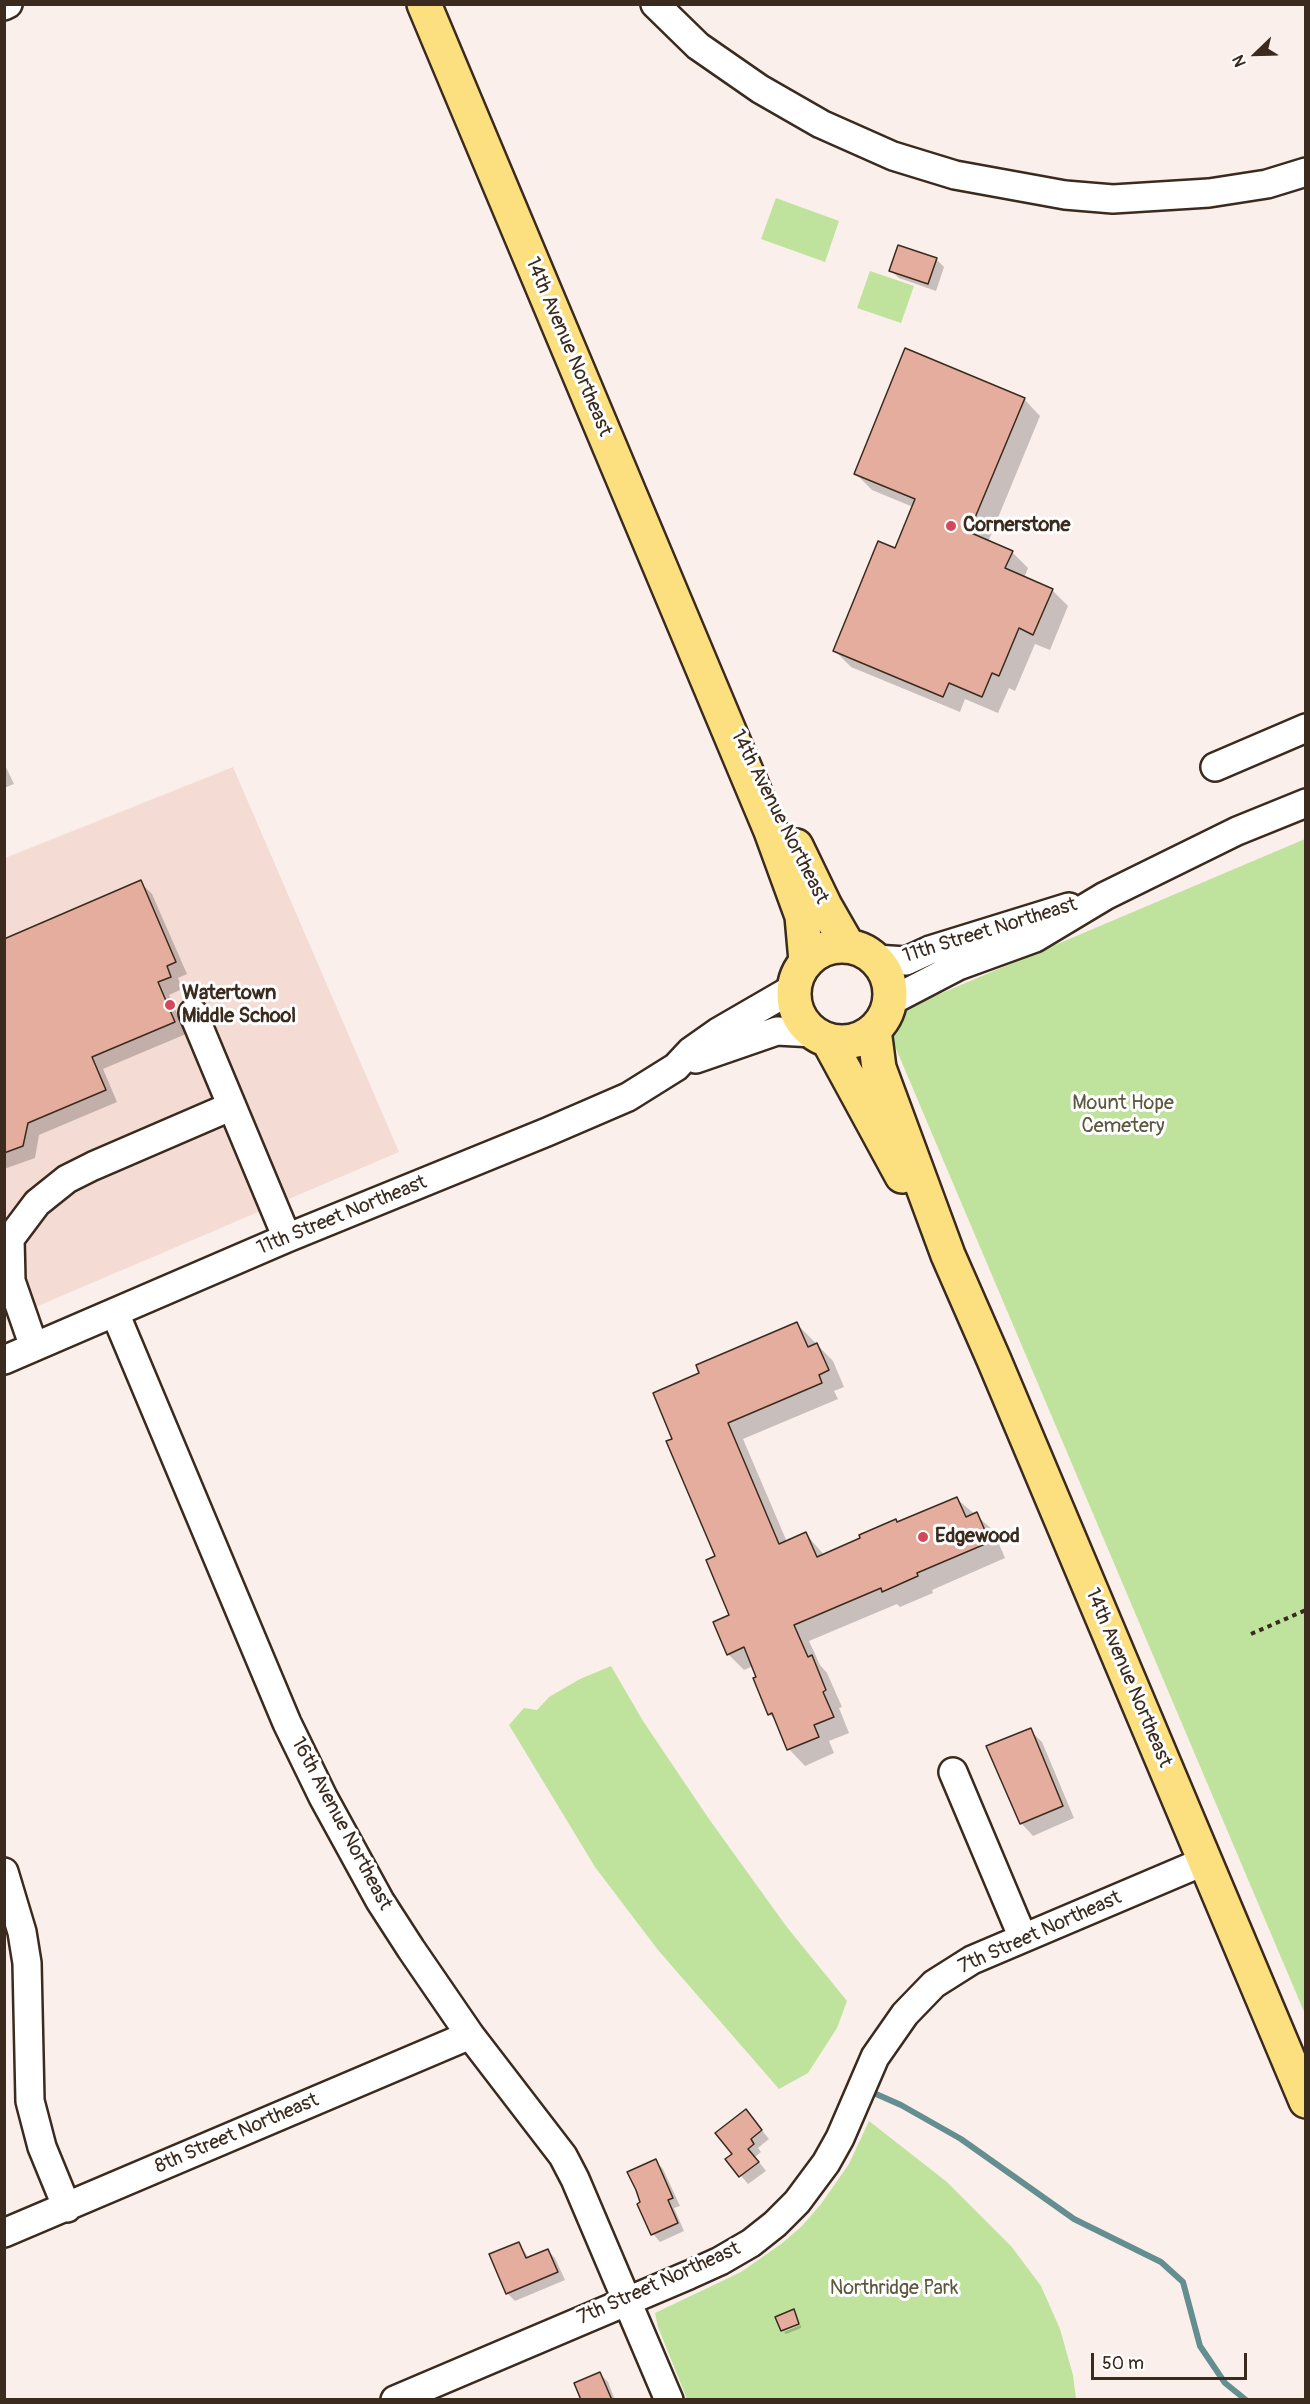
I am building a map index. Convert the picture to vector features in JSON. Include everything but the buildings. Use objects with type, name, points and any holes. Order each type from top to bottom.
[{"type":"main road","name":"14th Avenue Northeast","points":[[424,4],[771,831],[802,916],[800,975]]},
{"type":"main road","name":"14th Avenue Northeast","points":[[711,689],[774,799],[825,906],[861,952]]},
{"type":"main road","points":[[832,946],[861,952],[885,971],[890,986],[890,1002],[884,1017],[874,1030],[861,1039],[844,1042],[821,1037],[804,1024],[798,1013],[794,1001],[800,975],[818,952],[832,946]]},
{"type":"main road","name":"14th Avenue Northeast","points":[[874,1030],[879,1068],[948,1255],[1305,2102]]},
{"type":"main road","name":"14th Avenue Northeast","points":[[821,1037],[948,1255]]},
{"type":"street","points":[[655,4],[698,46],[760,89],[821,124],[893,156],[955,175],[1065,195],[1113,199],[1209,193],[1267,184],[1305,172]]},
{"type":"street","points":[[1215,767],[1305,728]]},
{"type":"street","name":"11th Street Northeast","points":[[890,1002],[958,966],[1035,938],[1105,896],[1237,831],[1305,802]]},
{"type":"street","name":"11th Street Northeast","points":[[861,952],[906,961],[930,950],[1105,896]]},
{"type":"street","name":"11th Street Northeast","points":[[676,1067],[692,1051],[800,975]]},
{"type":"street","points":[[193,1013],[287,1238]]},
{"type":"street","name":"11th Street Northeast","points":[[4,1360],[287,1238],[547,1132],[628,1096],[676,1067],[777,1031],[821,1037]]},
{"type":"street","points":[[34,1347],[11,1281],[10,1239],[37,1203],[67,1179],[93,1166],[232,1106]]},
{"type":"street","name":"16th Avenue Northeast","points":[[115,1313],[308,1767],[380,1900],[470,2035],[562,2156],[575,2179],[669,2400]]},
{"type":"street","points":[[953,1772],[1023,1938]]},
{"type":"street","name":"7th Street Northeast","points":[[395,2400],[720,2261],[751,2242],[775,2224],[802,2195],[826,2163],[840,2138],[875,2057],[905,2014],[934,1984],[952,1971],[1023,1938],[1205,1861]]},
{"type":"street","points":[[4,1872],[22,1932],[27,1963],[30,2101],[42,2147],[67,2208]]},
{"type":"street","name":"8th Street Northeast","points":[[4,2234],[470,2035]]},
{"type":"path","points":[[1251,1634],[1305,1611]]},
{"type":"shaded area","name":"Watertown Middle School","points":[[233,767],[399,1152],[5,1320],[5,858]]},
{"type":"green space","points":[[776,198],[839,221],[825,262],[761,239]]},
{"type":"green space","points":[[870,271],[914,286],[901,323],[857,308]]},
{"type":"green space","name":"Mount Hope Cemetery","points":[[1305,839],[1305,2014],[883,1018]]},
{"type":"green space","points":[[611,1666],[643,1721],[709,1819],[786,1926],[847,2001],[837,2028],[808,2073],[779,2089],[658,1950],[595,1867],[509,1725],[524,1708],[537,1710],[549,1697],[580,1679]]},
{"type":"green space","name":"Northridge Park","points":[[869,2121],[947,2182],[1011,2246],[1041,2286],[1060,2329],[1073,2375],[1076,2399],[687,2399],[658,2327],[655,2313],[741,2272],[802,2226],[821,2204],[849,2164]]},
{"type":"waterway","points":[[867,2090],[901,2105],[961,2139],[1074,2219],[1161,2262],[1183,2282],[1200,2346],[1225,2383],[1246,2400]]},
{"type":"place","name":"Cornerstone","points":[[951,526]]},
{"type":"place","name":"Watertown Middle School","points":[[170,1005]]},
{"type":"place","name":"Edgewood","points":[[923,1537]]}]
